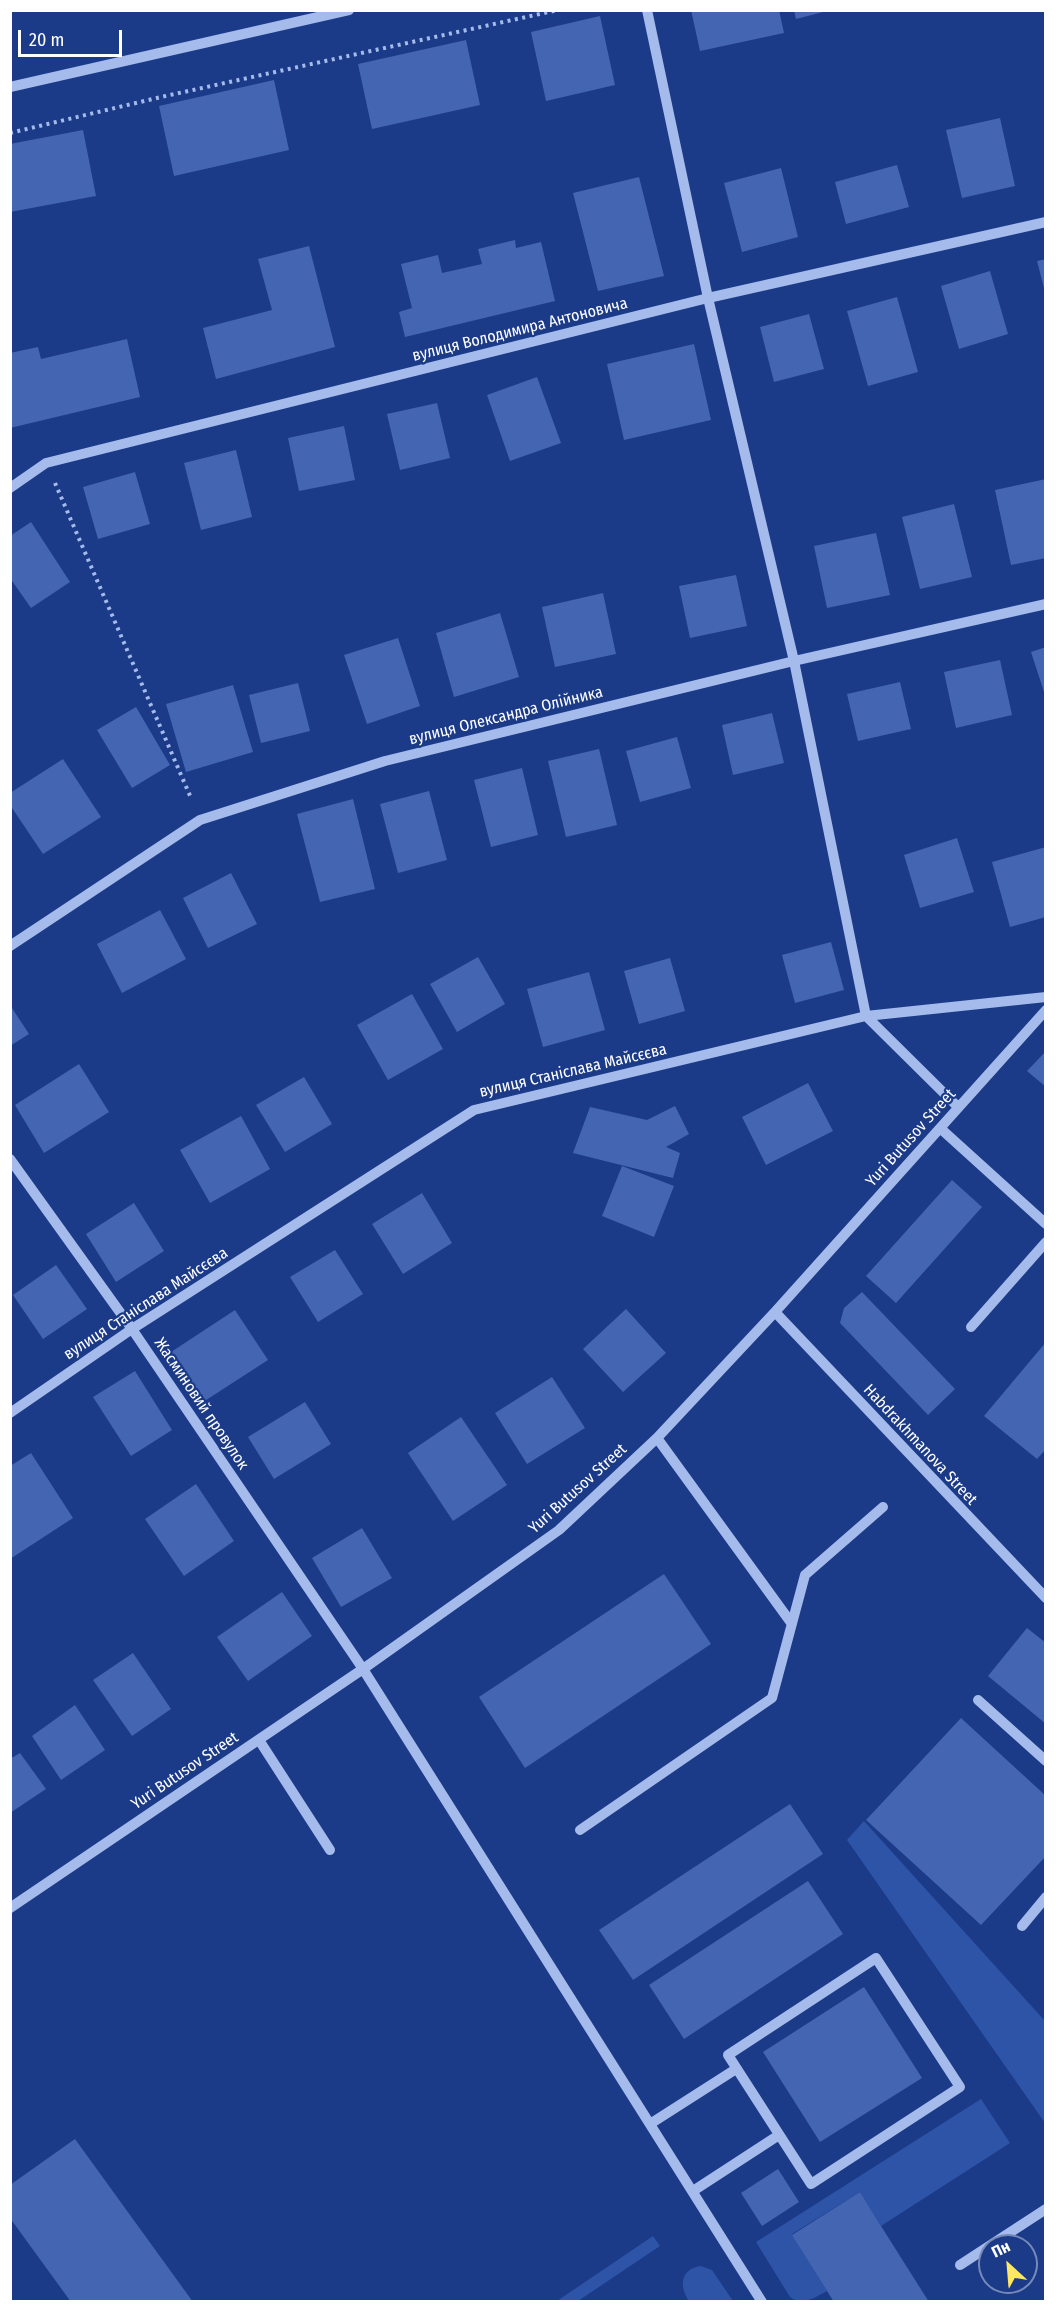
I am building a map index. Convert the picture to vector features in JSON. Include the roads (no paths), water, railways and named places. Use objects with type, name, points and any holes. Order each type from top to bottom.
[{"type":"street","points":[[10,87],[349,10]]},
{"type":"street","points":[[648,10],[708,298],[794,661],[866,1016],[958,1107]]},
{"type":"street","name":"вулиця Володимира Антоновича","points":[[10,488],[46,463],[708,298],[1046,222]]},
{"type":"street","name":"вулиця Олександра Олійника","points":[[10,946],[200,820],[385,761],[794,661],[1046,604]]},
{"type":"street","name":"вулиця Станіслава Майсєєва","points":[[10,1413],[132,1329],[474,1110],[866,1016],[1046,997]]},
{"type":"street","name":"Yuri Butusov Street","points":[[10,1908],[363,1669],[559,1530],[657,1438],[775,1312],[1046,1010]]},
{"type":"street","points":[[940,1128],[1046,1224]]},
{"type":"street","name":"Жасминовий провулок","points":[[10,1159],[132,1329],[363,1669],[762,2301]]},
{"type":"street","points":[[971,1327],[1046,1242]]},
{"type":"street","name":"Habdrakhmanova Street","points":[[775,1312],[1046,1598]]},
{"type":"street","points":[[657,1438],[792,1624]]},
{"type":"street","points":[[580,1830],[772,1698],[805,1575],[883,1507]]},
{"type":"street","points":[[978,1700],[1046,1761]]},
{"type":"street","points":[[259,1740],[330,1850]]},
{"type":"street","points":[[1022,1926],[1046,1897]]},
{"type":"street","points":[[876,1958],[960,2087],[811,2184],[779,2135],[728,2055],[876,1958]]},
{"type":"street","points":[[650,2124],[736,2069]]},
{"type":"street","points":[[693,2191],[779,2135]]},
{"type":"street","points":[[960,2265],[1046,2209]]}]
